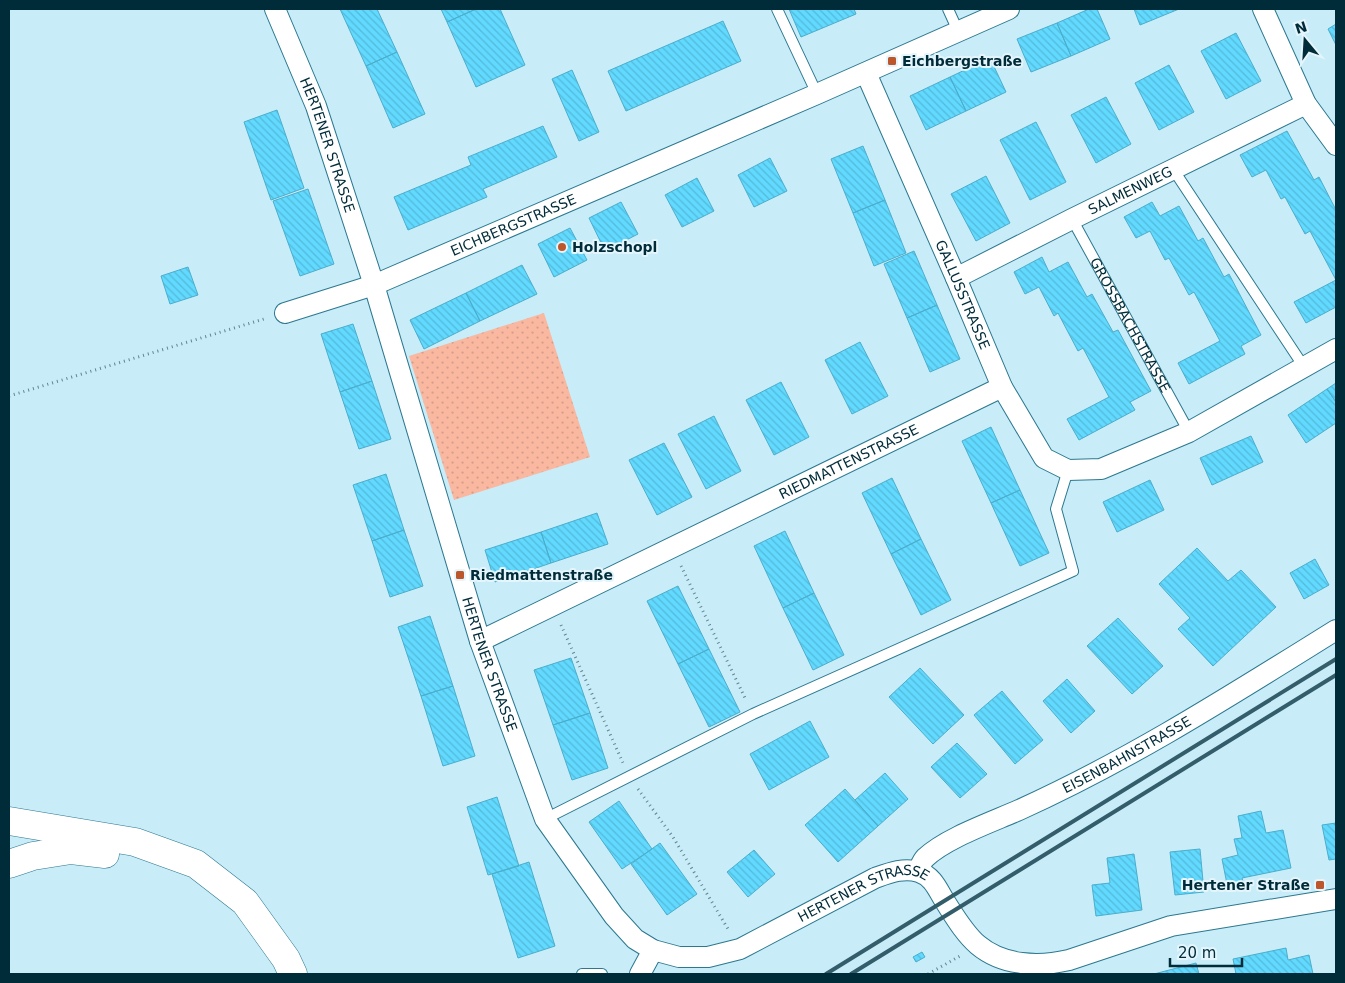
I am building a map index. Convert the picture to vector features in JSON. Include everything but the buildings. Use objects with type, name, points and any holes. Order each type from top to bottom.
[{"type":"highway","points":[[9,821],[135,842],[196,864],[245,902],[286,959],[293,974]]},
{"type":"highway","points":[[9,864],[32,856],[71,850],[106,854],[179,872],[223,904],[275,974]]},
{"type":"street","name":"HERTENER STRASSE","points":[[275,9],[316,106],[374,285],[480,641],[545,819],[614,916],[635,940],[653,950],[679,957],[708,957],[740,949],[875,878],[893,872],[918,871],[928,876],[936,884],[964,929],[978,945],[992,954],[1015,962],[1035,964],[1054,964],[1171,926],[1336,899]]},
{"type":"street","name":"EICHBERGSTRASSE","points":[[374,285],[818,94],[1009,9]]},
{"type":"street","points":[[1264,9],[1306,104],[1336,146]]},
{"type":"street","name":"GALLUSSTRASSE","points":[[866,73],[1002,387],[1044,458],[1068,470],[1101,469],[1189,432]]},
{"type":"street","name":"SALMENWEG","points":[[956,278],[1306,104]]},
{"type":"street","points":[[285,313],[374,285]]},
{"type":"street","points":[[1189,432],[1336,349]]},
{"type":"street","name":"RIEDMATTENSTRASSE","points":[[480,641],[1002,387]]},
{"type":"street","name":"EISENBAHNSTRASSE","points":[[918,871],[924,859],[943,844],[1028,806],[1124,758],[1203,713],[1336,630]]},
{"type":"street","points":[[640,974],[653,950]]},
{"type":"lane","points":[[777,9],[818,94]]},
{"type":"lane","points":[[948,9],[958,31]]},
{"type":"lane","points":[[1173,170],[1304,367]]},
{"type":"lane","name":"GROSSBACHSTRASSE","points":[[1072,219],[1189,432]]},
{"type":"lane","points":[[545,819],[753,714],[1073,571],[1056,509],[1068,470]]},
{"type":"lane","points":[[582,974],[602,974]]},
{"type":"path","points":[[9,396],[285,313]]},
{"type":"path","points":[[672,547],[753,714]]},
{"type":"path","points":[[928,974],[978,945]]},
{"type":"shaded area","points":[[544,313],[590,457],[454,500],[409,356]]},
{"type":"railway","points":[[826,974],[1336,659]]},
{"type":"railway","points":[[851,974],[1336,675]]},
{"type":"place","name":"Eichbergstraße","points":[[892,61]]},
{"type":"place","name":"Holzschopl","points":[[562,247]]},
{"type":"place","name":"Riedmattenstraße","points":[[460,575]]},
{"type":"place","name":"Hertener Straße","points":[[1320,885]]}]
